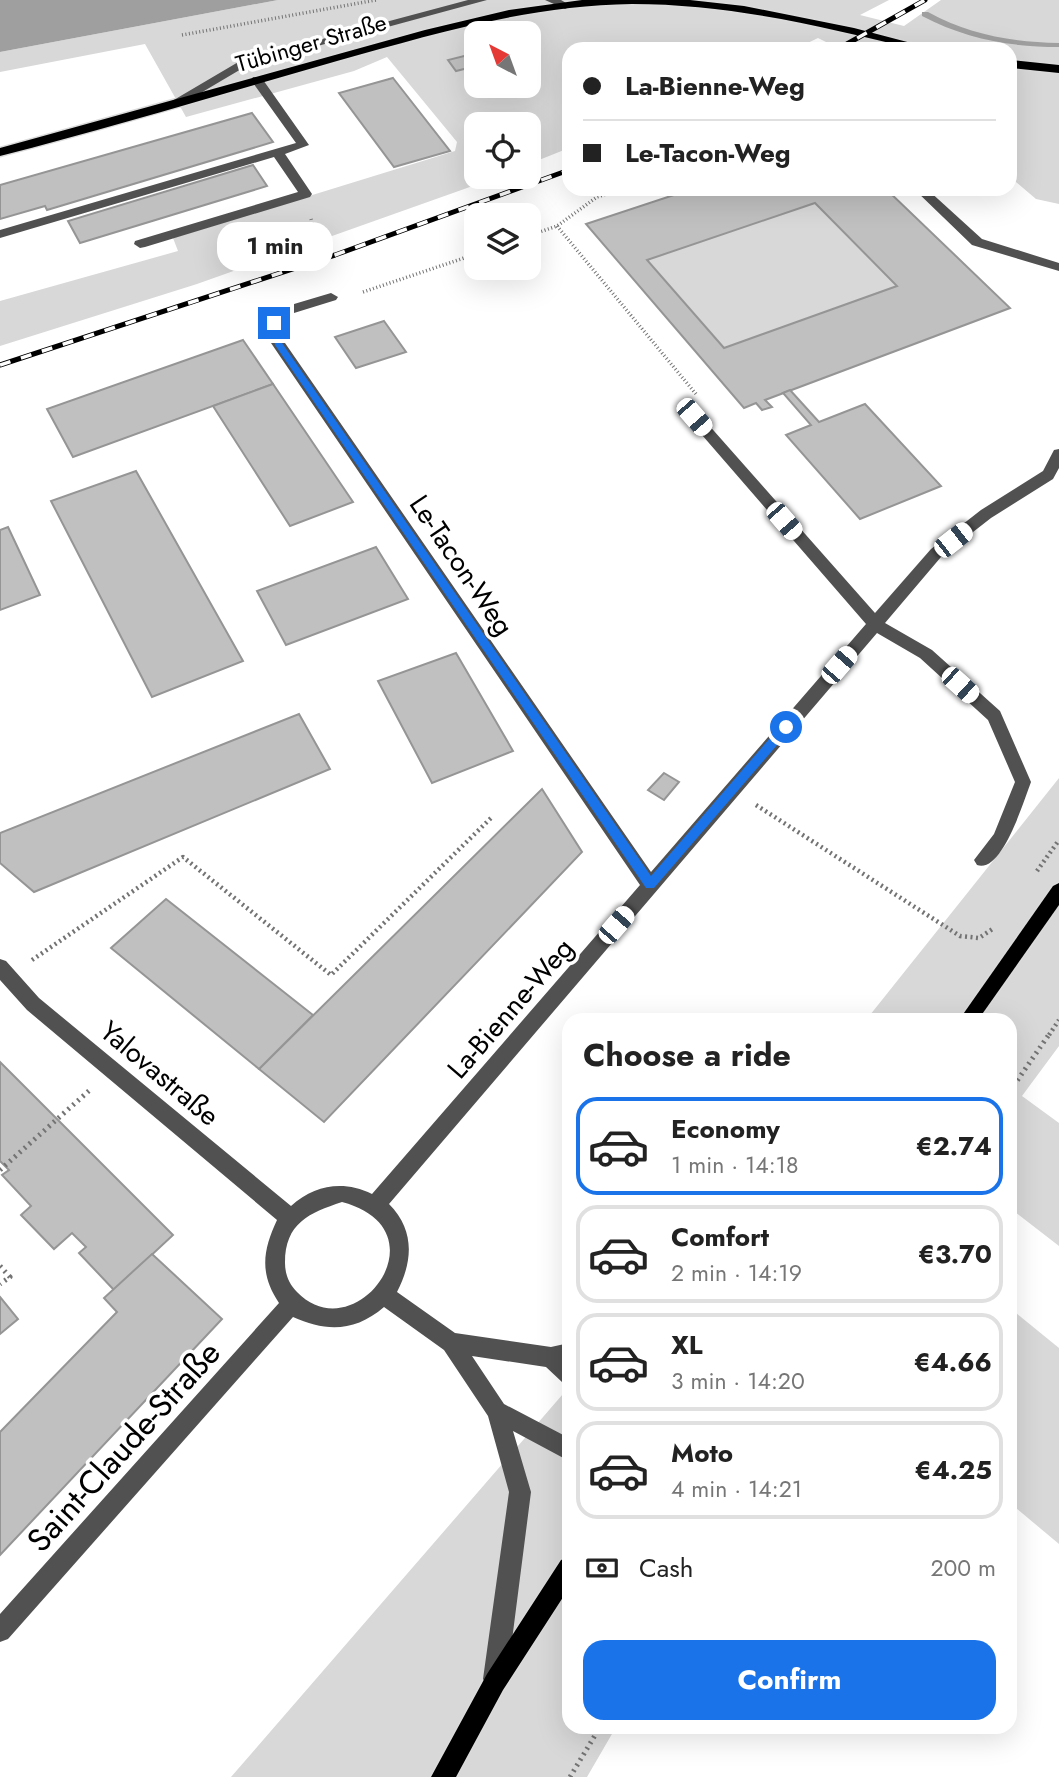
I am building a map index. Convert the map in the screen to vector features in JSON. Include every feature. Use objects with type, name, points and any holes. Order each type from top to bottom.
[{"type":"main road","name":"Tübinger Straße","points":[[0,152],[451,27],[565,6],[628,1],[731,6],[796,17],[899,42]]},
{"type":"main road","points":[[1017,65],[1059,69]]},
{"type":"main road","points":[[973,1013],[1059,891]]},
{"type":"main road","points":[[443,1777],[495,1682],[562,1579]]},
{"type":"street","points":[[173,104],[244,64],[481,0]]},
{"type":"street","points":[[551,0],[565,6]]},
{"type":"street","points":[[0,234],[303,145],[257,80]]},
{"type":"street","points":[[140,244],[306,194],[277,152]]},
{"type":"street","points":[[928,196],[977,242],[1059,267]]},
{"type":"street","name":"Le-Tacon-Weg","points":[[331,298],[289,310],[274,323],[278,343],[650,885]]},
{"type":"street","points":[[694,417],[875,624],[926,654],[994,716],[1023,782],[1001,838],[984,860]]},
{"type":"street","name":"La-Bienne-Weg","points":[[376,1204],[936,553],[986,514],[1048,475],[1059,454]]},
{"type":"street","name":"Yalovastraße","points":[[4,972],[33,1004],[289,1217]]},
{"type":"street","points":[[332,1194],[359,1196],[376,1204],[387,1214],[396,1230],[400,1247],[393,1281],[383,1294],[361,1311],[334,1318],[307,1313],[292,1303],[281,1290],[272,1257],[278,1236],[289,1217],[305,1203],[332,1194]]},
{"type":"street","points":[[383,1294],[451,1343],[497,1411],[520,1492],[495,1682]]},
{"type":"street","name":"Saint-Claude-Straße","points":[[0,1630],[292,1303]]},
{"type":"street","points":[[451,1343],[560,1355]]},
{"type":"street","points":[[497,1411],[562,1446]]},
{"type":"path","points":[[182,35],[376,0]]},
{"type":"path","points":[[541,232],[557,226],[600,196]]},
{"type":"path","points":[[557,226],[710,411],[694,417]]},
{"type":"path","points":[[363,292],[464,258]]},
{"type":"path","points":[[732,789],[960,936],[978,940],[989,935],[997,925]]},
{"type":"path","points":[[4,972],[183,856],[331,975],[493,816]]},
{"type":"path","points":[[1017,1081],[1059,1020]]},
{"type":"path","points":[[0,1170],[112,1069]]},
{"type":"path","points":[[0,1266],[10,1277],[0,1284]]},
{"type":"path","points":[[570,1777],[596,1734]]},
{"type":"shaded area","points":[[0,0],[278,0],[0,52]]},
{"type":"shaded area","points":[[278,0],[889,0],[860,15],[904,26],[941,0],[1059,0],[1059,204],[1036,199],[1017,183],[1017,42],[826,42],[818,38],[810,42],[562,42],[562,151],[541,159],[541,112],[464,112],[464,189],[197,284],[0,346],[0,301],[178,251],[173,238],[455,151],[457,142],[387,57],[354,71],[186,117],[145,44],[0,72],[0,52]]},
{"type":"shaded area","points":[[815,203],[897,286],[724,348],[647,260]]},
{"type":"shaded area","points":[[1059,778],[1059,1046],[1022,1096],[1059,1123],[1059,1246],[1017,1213],[1017,1013],[872,1013]]},
{"type":"shaded area","points":[[1017,1314],[1059,1348],[1059,1544],[1017,1509]]},
{"type":"shaded area","points":[[562,1395],[562,1734],[612,1734],[587,1777],[231,1777]]},
{"type":"building","points":[[464,56],[464,69],[456,71],[448,60]]},
{"type":"building","points":[[393,78],[450,151],[394,167],[339,93]]},
{"type":"building","points":[[252,113],[273,142],[47,210],[45,206],[0,219],[0,185]]},
{"type":"building","points":[[253,165],[267,186],[80,243],[68,221]]},
{"type":"building","points":[[671,196],[893,196],[1010,308],[765,400],[772,407],[762,410],[756,403],[744,408],[586,224]],"holes":[[[815,203],[897,286],[724,348],[647,260]]]},
{"type":"building","points":[[384,321],[406,352],[356,368],[335,337]]},
{"type":"building","points":[[243,340],[273,384],[73,457],[47,409]]},
{"type":"building","points":[[273,384],[353,502],[290,526],[213,406]]},
{"type":"building","points":[[790,390],[819,422],[865,404],[941,486],[860,519],[786,435],[811,425],[783,393]]},
{"type":"building","points":[[136,471],[243,661],[152,697],[51,501]]},
{"type":"building","points":[[8,527],[40,595],[0,610],[0,530]]},
{"type":"building","points":[[376,547],[408,599],[286,645],[257,591]]},
{"type":"building","points":[[456,653],[513,751],[432,783],[378,681]]},
{"type":"building","points":[[299,714],[330,769],[34,892],[0,863],[0,833]]},
{"type":"building","points":[[664,773],[679,782],[664,800],[648,790]]},
{"type":"building","points":[[542,789],[582,852],[324,1122],[259,1069]]},
{"type":"building","points":[[166,899],[313,1015],[259,1069],[111,948]]},
{"type":"building","points":[[0,1062],[173,1235],[114,1290],[79,1253],[86,1247],[72,1233],[54,1249],[21,1215],[31,1206],[2,1175],[9,1170],[0,1161]]},
{"type":"building","points":[[152,1254],[222,1319],[0,1555],[0,1432],[117,1312],[104,1298]]},
{"type":"building","points":[[0,1297],[18,1319],[0,1334]]},
{"type":"waterway","points":[[925,14],[973,35],[1007,42]]},
{"type":"waterway","points":[[1017,43],[1059,45]]},
{"type":"railway","points":[[850,42],[925,0]]},
{"type":"railway","points":[[0,365],[335,255],[562,173]]},
{"type":"route","points":[[274,323],[278,343],[650,885],[786,727]]}]
